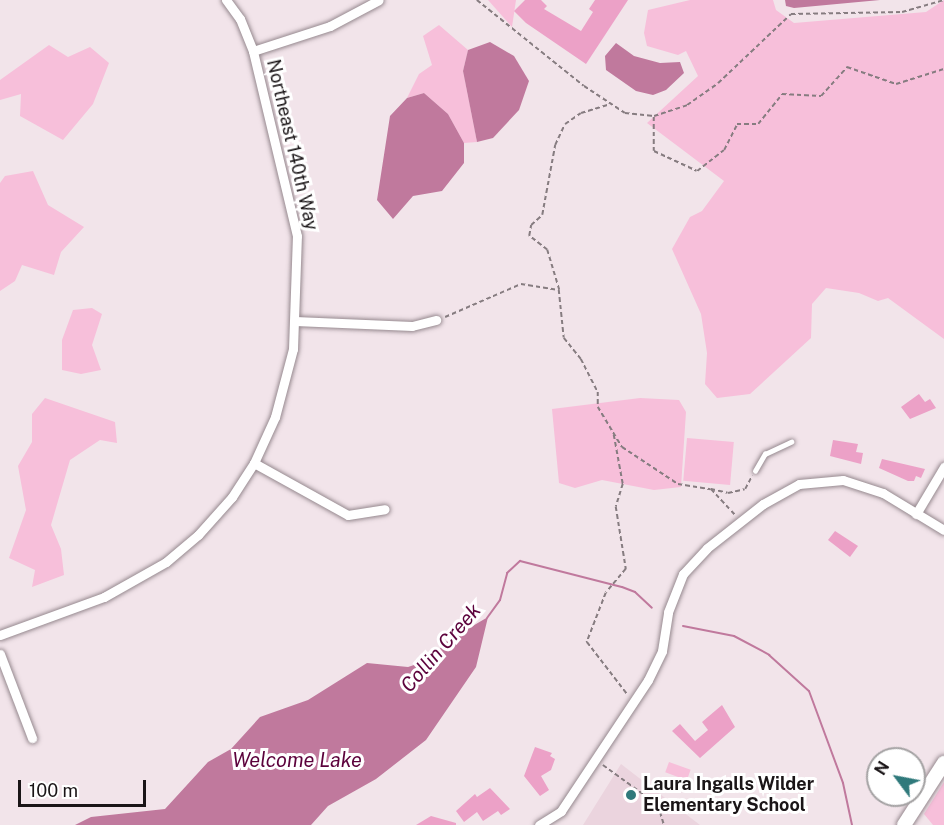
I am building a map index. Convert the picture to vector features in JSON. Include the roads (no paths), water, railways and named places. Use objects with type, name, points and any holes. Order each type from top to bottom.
[{"type":"street","name":"Northeast 140th Way","points":[[0,635],[104,597],[150,573],[211,523],[254,463],[282,397],[295,321],[297,236],[253,51],[240,19],[226,0]]},
{"type":"street","points":[[253,51],[330,26],[379,0]]},
{"type":"street","points":[[295,321],[412,326],[436,320]]},
{"type":"street","points":[[254,463],[348,515],[385,509]]},
{"type":"street","points":[[916,513],[944,466]]},
{"type":"street","points":[[539,825],[561,811],[597,761],[634,702],[662,651],[668,612],[683,574],[707,548],[740,521],[799,484],[843,480],[867,486],[944,530]]},
{"type":"street","points":[[0,654],[32,738]]},
{"type":"street","points":[[904,825],[944,763]]},
{"type":"lane","points":[[755,471],[765,454],[791,442]]},
{"type":"water","points":[[785,0],[880,0],[794,8],[786,6]]},
{"type":"water","points":[[490,42],[514,56],[529,81],[519,110],[493,138],[477,142],[463,71],[468,50]]},
{"type":"water","points":[[616,43],[634,56],[660,63],[680,62],[684,73],[666,90],[653,95],[636,91],[606,70],[605,56]]},
{"type":"water","points":[[424,93],[448,114],[464,143],[464,163],[442,191],[413,196],[393,219],[377,200],[390,116],[407,98]]},
{"type":"water","name":"Welcome Lake","points":[[488,617],[476,667],[426,740],[376,779],[328,806],[311,825],[75,825],[91,817],[165,809],[208,762],[231,749],[260,717],[308,700],[367,663],[408,667],[429,660],[447,641]]},
{"type":"waterway","name":"Collin Creek","points":[[487,618],[500,600],[507,573],[520,561],[622,587],[635,592],[652,608]]},
{"type":"waterway","name":"Collin Creek","points":[[683,626],[734,636],[769,655],[809,691],[843,783],[852,825]]},
{"type":"place","name":"Laura Ingalls Wilder Elementary School","points":[[631,795]]}]
